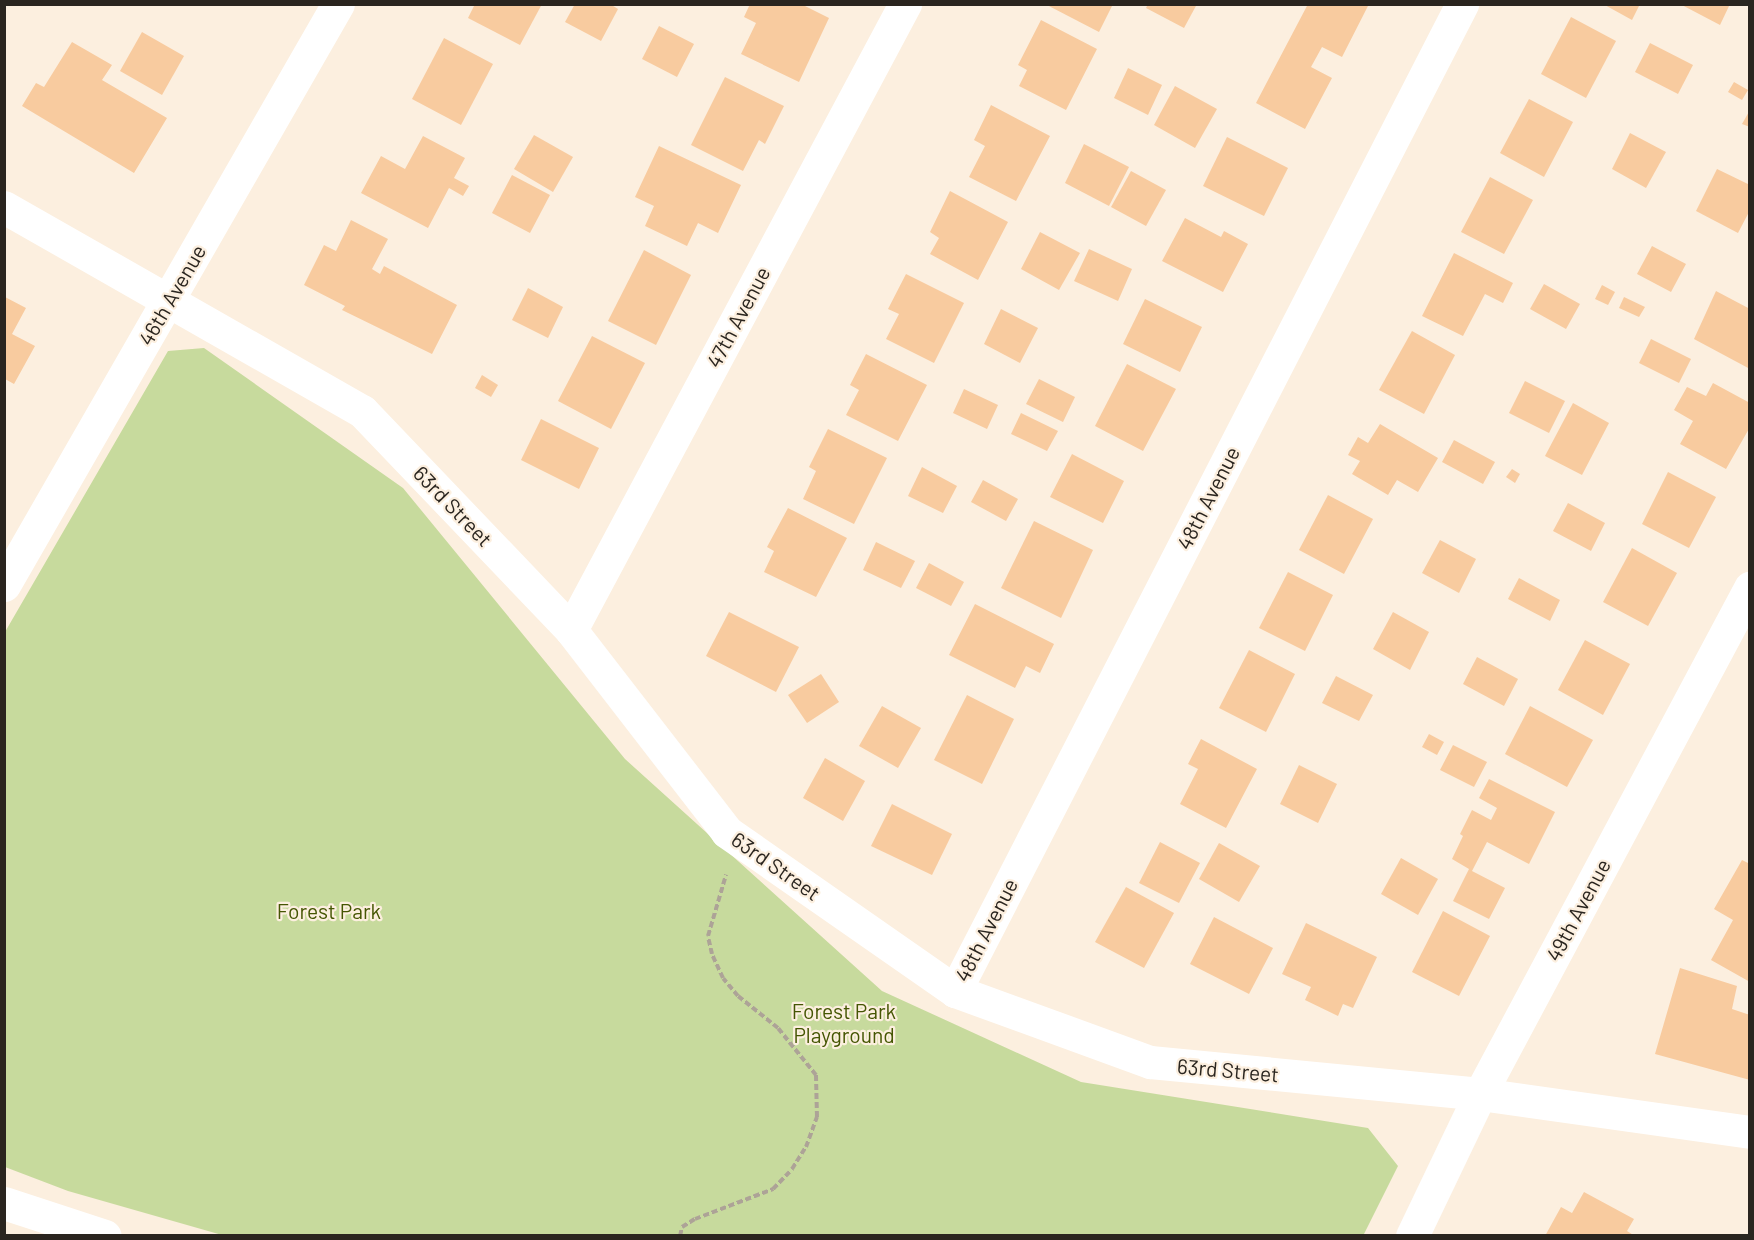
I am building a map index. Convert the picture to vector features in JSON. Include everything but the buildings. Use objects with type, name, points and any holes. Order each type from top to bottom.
[{"type":"street","name":"46th Avenue","points":[[4,585],[338,4]]},
{"type":"street","name":"47th Avenue","points":[[571,630],[904,4]]},
{"type":"street","name":"48th Avenue","points":[[955,991],[1462,4]]},
{"type":"street","name":"63rd Street","points":[[4,207],[362,411],[571,630],[727,832],[955,991],[1150,1062],[1480,1094],[1749,1132]]},
{"type":"street","name":"49th Avenue","points":[[1412,1236],[1480,1094],[1749,588]]},
{"type":"street","points":[[4,1203],[105,1236]]},
{"type":"path","points":[[680,1236],[682,1227],[695,1219],[773,1189],[797,1162],[806,1147],[817,1118],[816,1075],[804,1057],[778,1028],[738,996],[723,978],[712,954],[708,936],[727,871]]},
{"type":"green space","name":"Forest Park","points":[[204,348],[403,488],[625,759],[882,991],[1081,1082],[1368,1128],[1398,1166],[1363,1236],[222,1235],[68,1191],[5,1167],[5,632],[168,351]]},
{"type":"park label","name":"Forest Park Playground","points":[[844,1023]]}]
